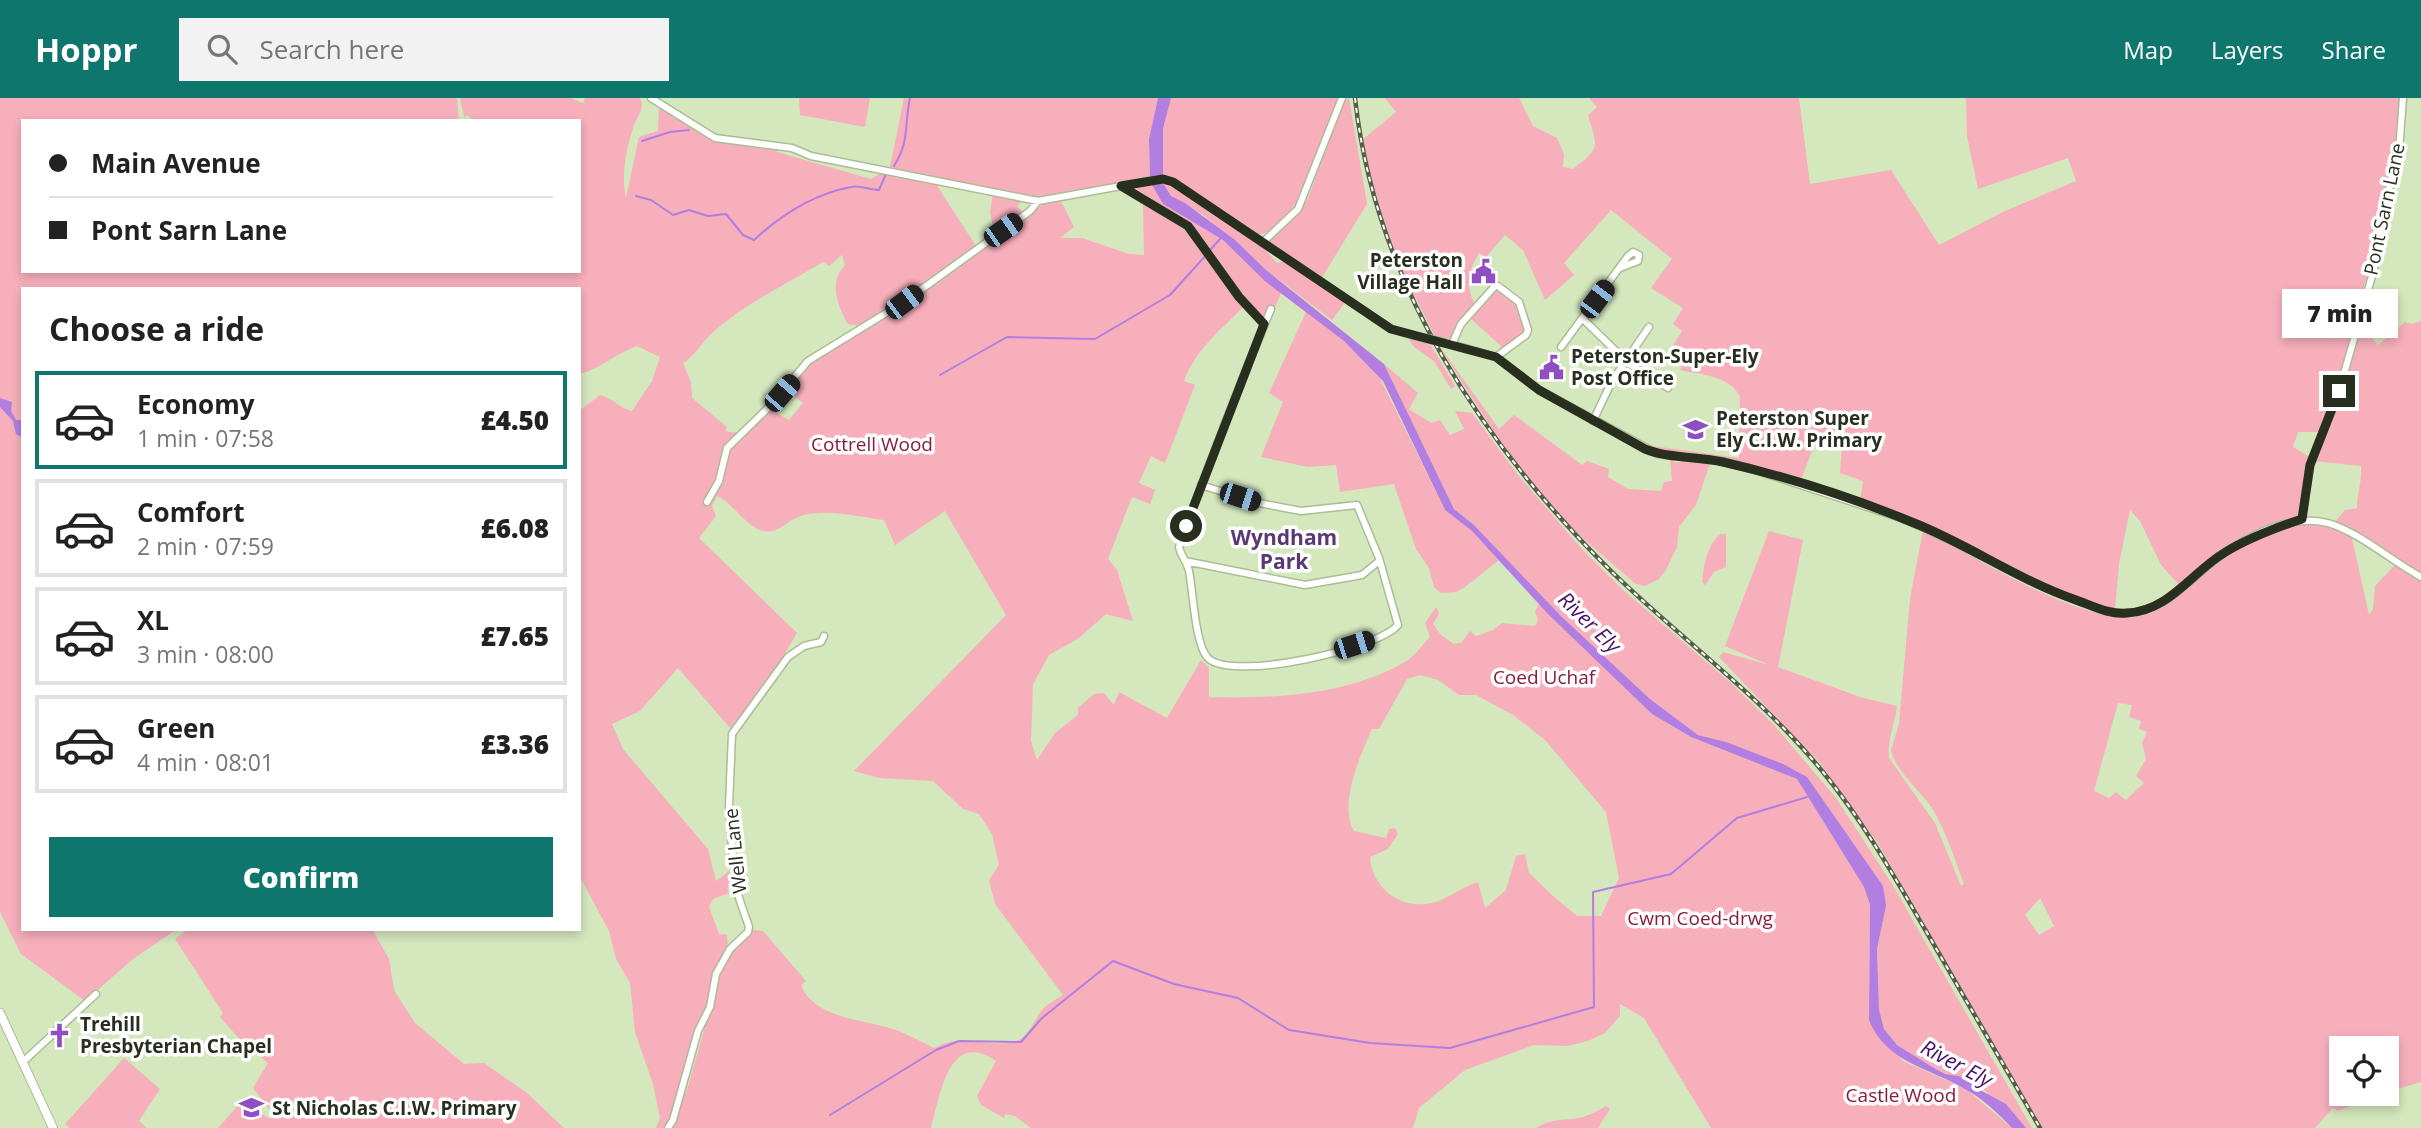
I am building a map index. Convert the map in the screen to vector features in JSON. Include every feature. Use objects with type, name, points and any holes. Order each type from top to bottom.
[{"type":"main road","points":[[0,1013],[53,1128]]},
{"type":"street","points":[[651,98],[715,138],[792,148],[811,156],[1038,201],[1163,179],[1173,182],[1391,329],[1496,357],[1539,390],[1658,454],[1721,461],[1752,469],[1898,517],[1952,541],[2031,584],[2101,609],[2126,614],[2163,602],[2223,553],[2302,519],[2333,525],[2421,577]]},
{"type":"street","points":[[666,105],[670,98]]},
{"type":"street","points":[[1262,243],[1298,209],[1342,98]]},
{"type":"street","name":"Pont Sarn Lane","points":[[2302,519],[2310,465],[2339,391],[2374,269],[2381,220],[2399,151],[2403,98]]},
{"type":"street","points":[[1121,186],[1188,226],[1239,297],[1264,324]]},
{"type":"street","points":[[707,502],[719,481],[727,447],[771,405],[808,361],[904,302],[1030,211],[1038,201]]},
{"type":"street","points":[[1561,347],[1584,320],[1585,314],[1620,268]]},
{"type":"street","points":[[1452,344],[1461,324],[1495,286],[1498,286],[1519,302],[1528,330],[1526,335],[1496,357]]},
{"type":"street","points":[[1202,485],[1259,503],[1301,511],[1357,505],[1362,512],[1398,618],[1398,625],[1390,633],[1301,661],[1266,666],[1214,662],[1202,650],[1185,561],[1179,547],[1202,485],[1264,324],[1271,309]]},
{"type":"street","points":[[1584,320],[1625,360],[1668,388]]},
{"type":"street","points":[[1594,421],[1625,360],[1649,327]]},
{"type":"street","points":[[1185,561],[1305,585],[1362,575],[1378,562]]},
{"type":"street","name":"Well Lane","points":[[668,1128],[673,1120],[698,1031],[710,1007],[716,974],[730,949],[748,932],[749,927],[738,895],[729,806],[734,727],[768,688],[788,657],[804,646],[821,642],[824,636]]},
{"type":"street","points":[[24,1061],[96,994]]},
{"type":"green space","points":[[0,98],[457,98],[459,119],[21,119],[21,273],[581,273],[581,119],[471,119],[468,115],[464,117],[460,98],[571,98],[583,103],[585,98],[640,98],[641,109],[633,128],[625,163],[626,198],[639,137],[658,131],[659,105],[714,139],[736,144],[778,147],[777,152],[871,179],[882,172],[934,181],[976,246],[900,302],[858,326],[848,324],[836,294],[837,279],[845,265],[842,255],[829,266],[823,262],[780,286],[725,322],[683,363],[691,382],[692,398],[727,427],[725,431],[745,430],[769,409],[789,420],[803,403],[786,389],[810,361],[935,283],[938,285],[939,279],[1043,204],[1061,201],[1074,227],[1060,238],[1082,238],[1129,254],[1144,255],[1143,204],[1186,229],[1243,307],[1209,341],[1189,370],[1184,381],[1195,385],[1165,463],[1151,456],[1139,483],[1155,490],[1150,504],[1132,497],[1108,559],[1117,570],[1133,621],[1106,614],[1079,638],[1049,655],[1033,684],[1031,741],[1037,760],[1055,733],[1078,715],[1078,708],[1094,694],[1104,693],[1114,705],[1119,692],[1167,718],[1201,660],[1209,668],[1209,697],[1259,697],[1337,688],[1386,672],[1408,660],[1430,637],[1425,623],[1436,607],[1439,614],[1433,624],[1441,635],[1454,644],[1461,643],[1470,631],[1476,636],[1493,630],[1502,623],[1535,626],[1538,620],[1535,612],[1539,604],[1652,714],[1691,737],[1797,779],[1864,887],[1870,905],[1869,1020],[1903,1061],[1966,1089],[2012,1128],[1711,1128],[1644,1018],[1620,1004],[1620,1016],[1605,1033],[1590,1040],[1569,1046],[1534,1045],[1465,1070],[1419,1108],[1413,1128],[1031,1128],[1015,1116],[1005,1114],[1004,1118],[981,1105],[977,1096],[996,1061],[980,1053],[967,1053],[949,1070],[931,1128],[670,1128],[687,1090],[723,963],[753,930],[763,931],[806,981],[801,985],[817,1005],[841,1016],[893,1029],[934,1048],[956,1041],[1005,1043],[1021,1039],[1044,1008],[1063,995],[995,904],[989,880],[999,865],[992,834],[979,814],[963,809],[933,781],[880,778],[854,771],[1006,615],[945,511],[895,545],[884,520],[841,514],[808,514],[777,529],[764,531],[751,525],[717,496],[712,506],[716,516],[699,538],[797,633],[768,682],[730,728],[678,668],[640,711],[612,724],[623,749],[708,849],[716,881],[733,868],[734,886],[727,888],[729,893],[713,899],[709,907],[719,934],[727,935],[728,949],[715,968],[711,993],[672,1118],[664,1128],[656,1128],[660,1118],[653,1084],[635,1032],[630,983],[616,959],[609,931],[581,879],[581,409],[600,395],[632,411],[652,381],[660,357],[637,346],[581,373],[581,287],[21,287],[21,931],[174,931],[133,959],[85,1001],[21,954],[0,912]],"holes":[[[1420,675],[1438,680],[1459,695],[1476,695],[1513,715],[1545,740],[1606,812],[1619,878],[1601,916],[1577,916],[1529,873],[1525,854],[1516,856],[1506,890],[1485,908],[1478,882],[1438,901],[1420,904],[1399,900],[1382,887],[1376,878],[1370,857],[1388,849],[1398,834],[1395,828],[1389,829],[1386,838],[1354,831],[1349,807],[1353,779],[1372,729],[1379,729],[1407,679]]]},
{"type":"green space","points":[[799,98],[870,98],[865,127],[800,115]]},
{"type":"green space","points":[[904,98],[1158,98],[1149,140],[1150,177],[1032,198],[890,167]]},
{"type":"green space","points":[[1171,98],[1337,98],[1319,157],[1298,200],[1285,218],[1270,230],[1255,235],[1192,190],[1163,176],[1163,129]]},
{"type":"green space","points":[[1349,98],[1367,204],[1321,279],[1271,245],[1270,241],[1292,221],[1308,199],[1341,106]]},
{"type":"green space","points":[[1385,98],[1519,98],[1533,126],[1557,138],[1564,154],[1563,167],[1573,169],[1589,156],[1595,146],[1588,115],[1597,107],[1589,98],[1799,98],[1810,184],[1891,170],[1939,245],[2005,211],[2076,181],[2068,158],[1978,189],[1967,136],[1966,98],[2401,98],[2396,158],[2373,262],[2361,294],[2337,393],[2321,432],[2298,432],[2293,447],[2310,457],[2300,515],[2225,549],[2179,585],[2161,565],[2140,521],[2130,510],[2119,564],[2115,609],[2035,582],[1920,522],[1860,502],[1863,481],[1840,473],[1842,445],[1817,438],[1800,482],[1761,469],[1658,452],[1646,445],[1739,458],[1740,397],[1730,384],[1722,380],[1680,370],[1687,353],[1673,345],[1682,331],[1673,324],[1683,308],[1651,288],[1672,259],[1611,210],[1564,263],[1574,275],[1545,300],[1523,250],[1505,235],[1486,257],[1479,253],[1469,279],[1475,305],[1452,338],[1435,337],[1393,252],[1365,157],[1362,140],[1396,112]]},
{"type":"green space","points":[[1163,183],[1184,193],[1263,247],[1277,263],[1285,261],[1346,301],[1332,320],[1266,270],[1203,215],[1171,196]]},
{"type":"green space","points":[[1152,185],[1163,204],[1223,240],[1281,293],[1269,322],[1252,310],[1188,223],[1130,189]]},
{"type":"green space","points":[[993,194],[1022,200],[1017,207],[1025,213],[994,231],[990,212]]},
{"type":"green space","points":[[1495,290],[1507,296],[1518,307],[1525,327],[1524,334],[1503,348],[1470,318]]},
{"type":"green space","points":[[2366,296],[2369,314],[2361,325],[2378,345],[2405,322],[2412,324],[2421,321],[2421,575],[2335,522],[2345,510],[2357,508],[2361,466],[2313,461],[2341,392]]},
{"type":"green space","points":[[1306,312],[1344,341],[1378,374],[1445,510],[1472,531],[1499,560],[1465,587],[1456,592],[1441,593],[1434,587],[1429,568],[1416,549],[1394,484],[1340,492],[1336,465],[1308,467],[1261,457],[1283,402],[1269,393]]},
{"type":"green space","points":[[1412,338],[1429,342],[1455,386],[1451,389],[1434,361],[1415,348],[1409,340]]},
{"type":"green space","points":[[1438,344],[1499,429],[1514,415],[1582,465],[1587,461],[1609,469],[1608,477],[1628,489],[1661,491],[1664,482],[1672,481],[1670,457],[1673,462],[1710,463],[1696,505],[1679,527],[1677,547],[1659,579],[1645,586],[1636,584],[1571,527],[1516,462]]},
{"type":"green space","points":[[1384,364],[1418,393],[1409,409],[1431,423],[1440,420],[1450,435],[1464,429],[1455,411],[1472,413],[1518,475],[1580,547],[1623,590],[1731,683],[1774,725],[1836,798],[1892,884],[2032,1128],[2026,1128],[1971,1078],[1945,1074],[1934,1068],[1897,1045],[1884,1029],[1879,1009],[1877,949],[1886,906],[1818,793],[1757,754],[1698,735],[1650,699],[1561,616],[1474,525],[1454,509]]},
{"type":"green space","points":[[2304,523],[2326,525],[2352,538],[2369,615],[2373,609],[2375,586],[2395,565],[2421,579],[2421,1082],[2399,1088],[2399,1036],[2329,1036],[2329,1106],[2351,1106],[2338,1111],[2333,1108],[2315,1128],[2042,1128],[1879,845],[1820,763],[1719,657],[1723,652],[1769,665],[1725,646],[1769,531],[1803,540],[1778,667],[1860,697],[1897,706],[1889,758],[1935,823],[1961,886],[1964,884],[1939,821],[1930,805],[1898,767],[1891,750],[1899,724],[1910,599],[1923,530],[2055,598],[2110,616],[2134,617],[2164,605],[2223,559],[2268,533]],"holes":[[[2118,703],[2132,705],[2129,717],[2141,721],[2139,729],[2147,732],[2142,743],[2146,759],[2136,776],[2144,783],[2126,800],[2116,792],[2109,798],[2094,791]],[[2040,898],[2054,926],[2039,935],[2025,915]]]},
{"type":"green space","points":[[1721,534],[1726,534],[1726,567],[1714,572],[1705,585],[1702,582],[1707,555],[1712,543]]},
{"type":"green space","points":[[185,931],[373,931],[389,959],[394,990],[415,1023],[464,1064],[484,1063],[527,1093],[564,1128],[218,1128],[242,1101],[270,1119],[273,1114],[253,1088],[268,1063],[242,1042],[220,1017],[223,1013],[175,939]]},
{"type":"green space","points":[[124,1058],[160,1089],[139,1121],[147,1128],[69,1128],[65,1124]]},
{"type":"green space","points":[[1606,1106],[1610,1109],[1598,1128],[1536,1128],[1545,1123],[1585,1116]]},
{"type":"shaded area","points":[[1158,98],[1171,98],[1163,129],[1163,176],[1150,177],[1149,139]]},
{"type":"shaded area","points":[[1163,183],[1171,196],[1185,203],[1235,240],[1266,270],[1384,364],[1454,509],[1474,525],[1561,616],[1650,699],[1698,735],[1726,742],[1783,764],[1807,777],[1883,886],[1886,906],[1877,949],[1879,1009],[1884,1029],[1897,1045],[1934,1068],[1945,1074],[1971,1078],[1982,1091],[2006,1104],[2026,1128],[2012,1128],[1978,1097],[1910,1063],[1886,1046],[1877,1034],[1869,1020],[1870,905],[1864,887],[1797,779],[1691,737],[1652,714],[1549,615],[1472,531],[1445,510],[1383,381],[1344,341],[1266,282],[1223,240],[1163,204],[1152,185]]},
{"type":"shaded area","points":[[0,398],[12,402],[11,411],[16,420],[21,420],[21,437],[16,434],[13,421],[0,407]]},
{"type":"waterway","points":[[894,166],[905,141],[910,98]]},
{"type":"waterway","points":[[642,141],[670,132],[689,130]]},
{"type":"waterway","points":[[636,196],[651,200],[673,215],[689,210],[708,216],[726,214],[743,235],[754,240],[787,214],[811,200],[854,187],[879,190],[886,174]]},
{"type":"waterway","points":[[1210,250],[1221,238]]},
{"type":"waterway","points":[[940,375],[1007,337],[1095,339],[1170,295],[1207,254]]},
{"type":"waterway","points":[[830,1115],[936,1050],[959,1041],[1021,1042],[1042,1018],[1113,961],[1174,984],[1238,998],[1289,1030],[1370,1043],[1450,1048],[1594,1007],[1593,892],[1671,874],[1737,818],[1807,797]]},
{"type":"railway","points":[[1355,98],[1366,166],[1385,232],[1411,295],[1442,356],[1479,414],[1520,470],[1564,522],[1612,572],[1774,718],[1823,772],[1865,829],[1890,869],[2040,1128]]},
{"type":"place","name":"Peterston Village Hall","points":[[1483,271]]},
{"type":"place","name":"Peterston-Super-Ely Post Office","points":[[1551,367]]},
{"type":"place","name":"Peterston Super Ely C.I.W. Primary","points":[[1696,429]]},
{"type":"place","name":"Trehill Presbyterian Chapel","points":[[60,1035]]},
{"type":"place","name":"St Nicholas C.I.W. Primary","points":[[252,1108]]},
{"type":"district","name":"Wyndham Park","points":[[1284,549]]},
{"type":"route","points":[[1186,526],[1264,324],[1249,310],[1188,226],[1121,186],[1163,179],[1173,182],[1391,329],[1496,357],[1539,390],[1645,449],[1658,454],[1721,461],[1752,469],[1921,525],[2031,584],[2113,613],[2142,611],[2163,602],[2223,553],[2302,519],[2310,465],[2339,391]]},
{"type":"park label","name":"Cottrell Wood","points":[[872,444]]},
{"type":"park label","name":"Coed Uchaf","points":[[1544,677]]},
{"type":"park label","name":"Cwm Coed-drwg","points":[[1700,918]]},
{"type":"park label","name":"Castle Wood","points":[[1901,1095]]},
{"type":"water label","name":"River Ely","points":[[1590,622]]},
{"type":"water label","name":"River Ely","points":[[1957,1063]]}]
